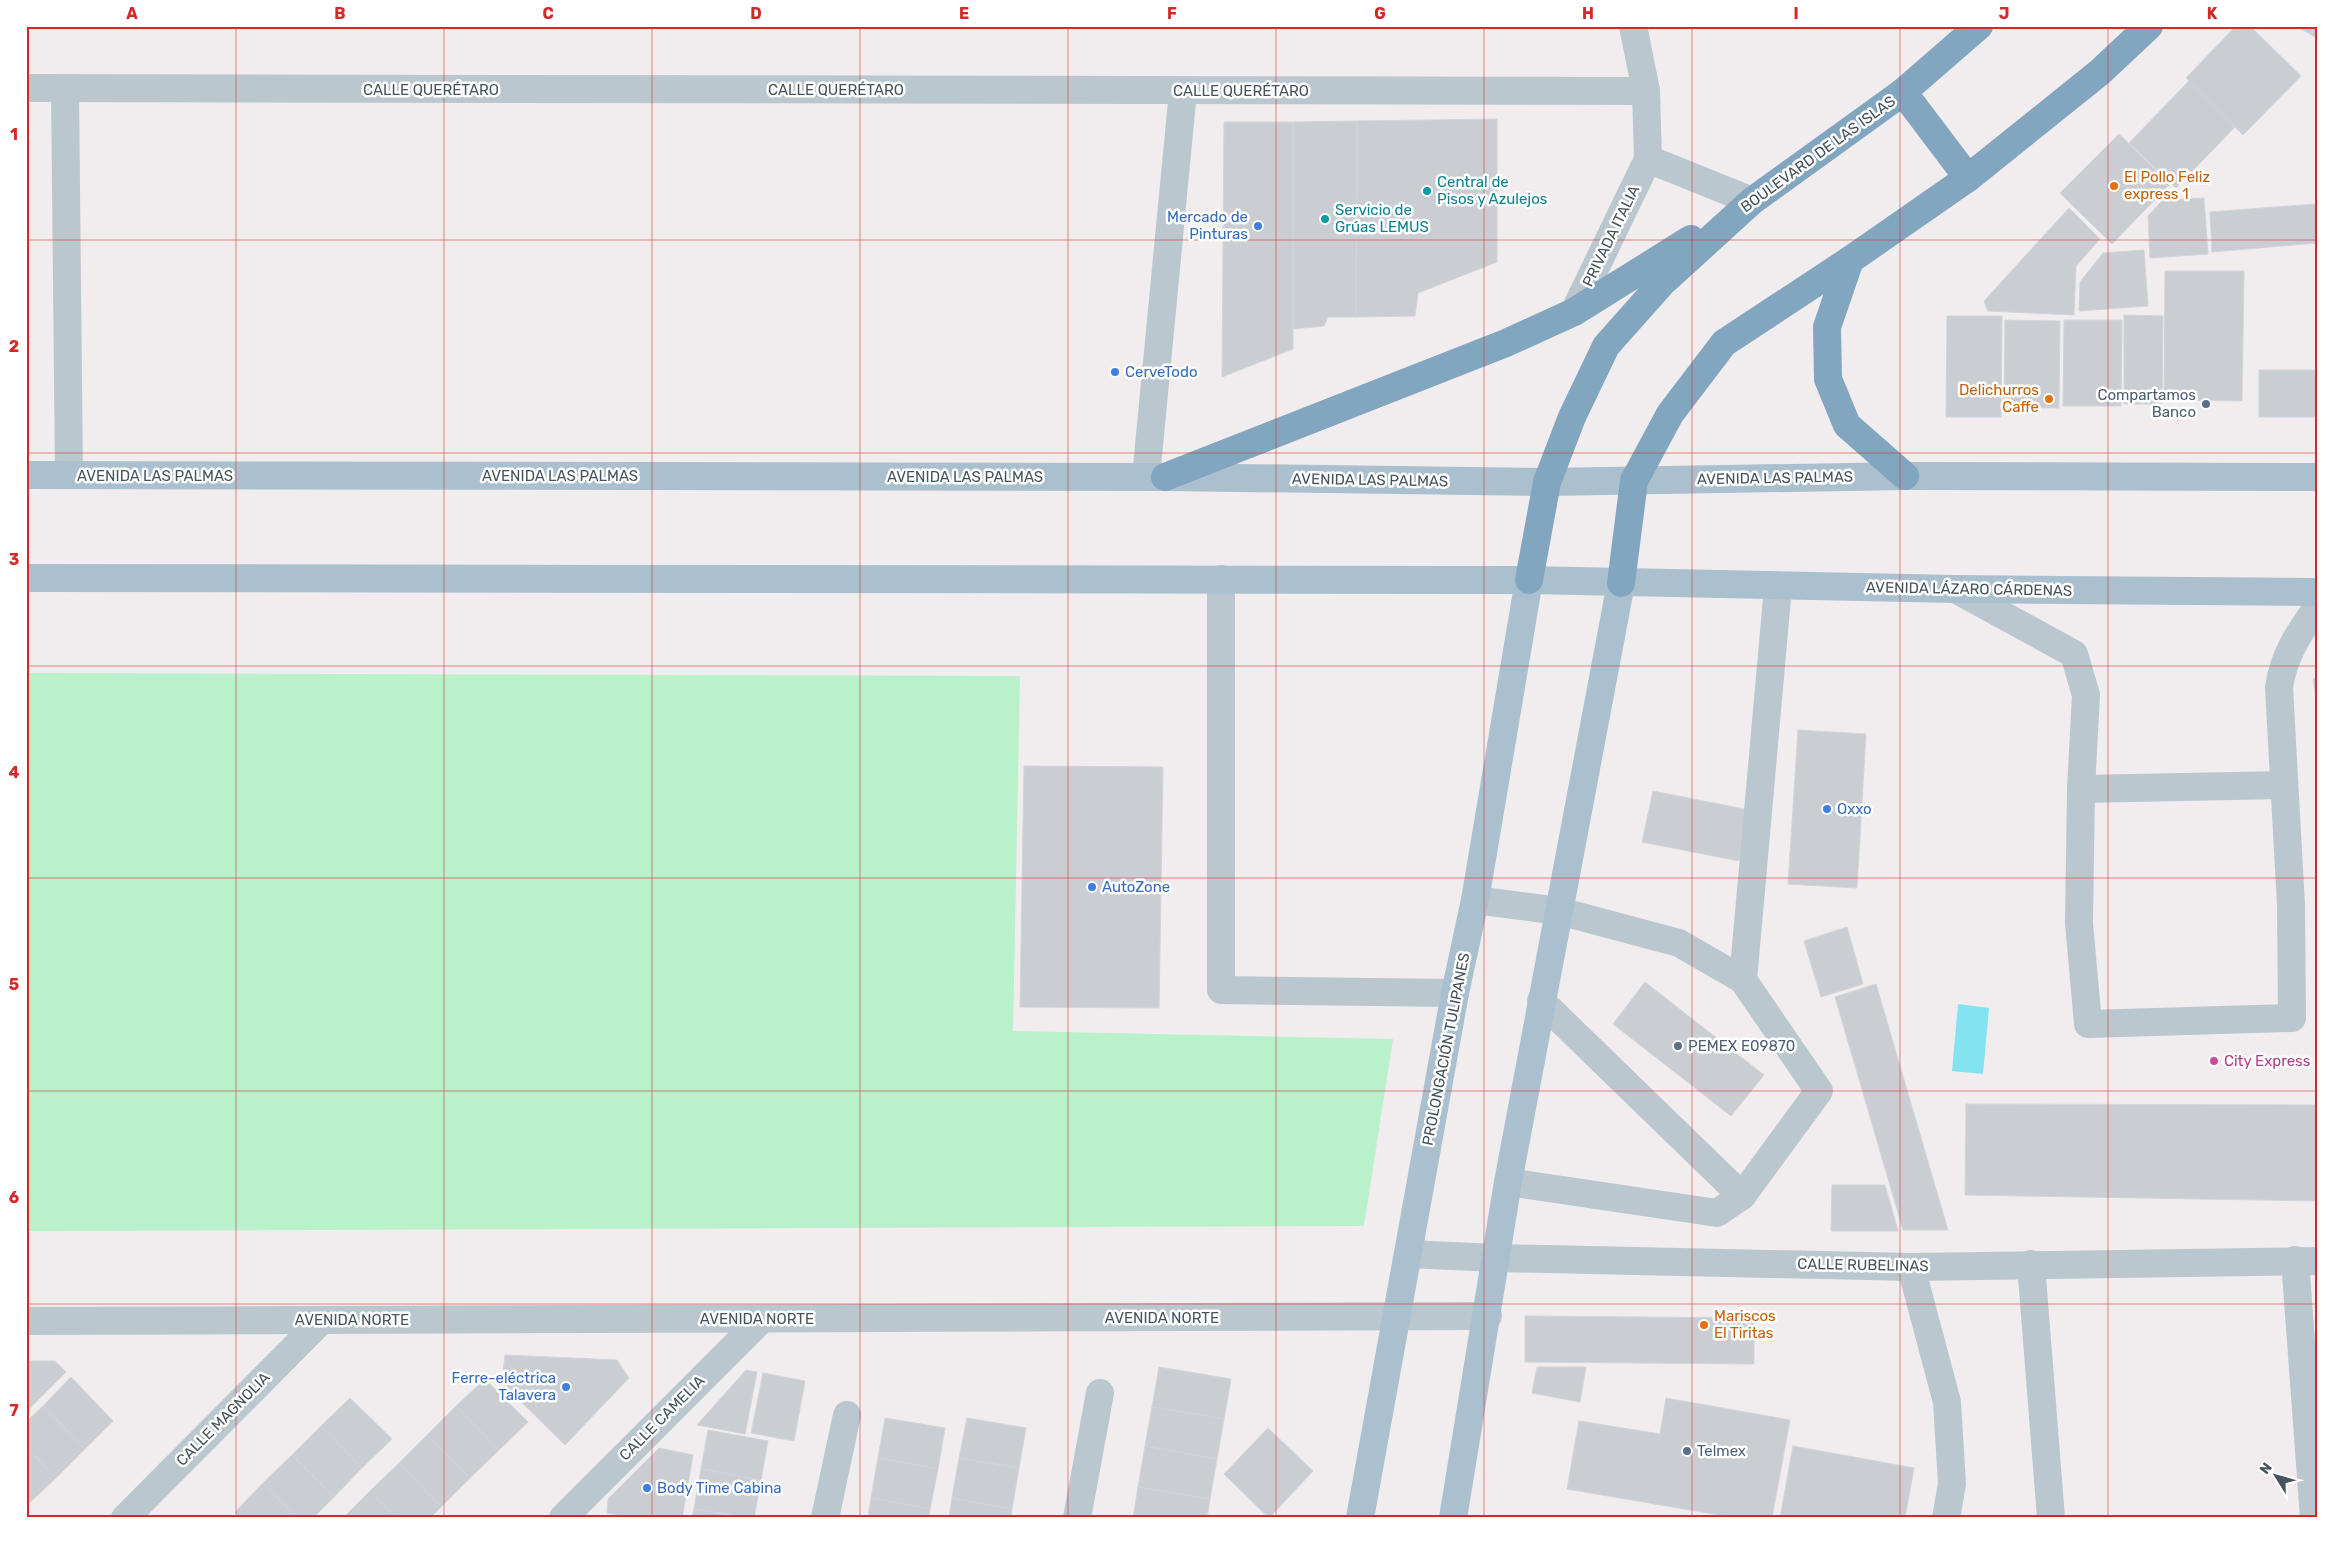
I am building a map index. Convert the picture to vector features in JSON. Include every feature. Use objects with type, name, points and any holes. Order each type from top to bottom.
[{"type":"highway","name":"BOULEVARD DE LAS ISLAS","points":[[1529,580],[1547,482],[1572,417],[1606,346],[1662,283],[1752,201],[1903,92],[1978,26]]},
{"type":"highway","points":[[1621,583],[1634,481],[1670,414],[1724,343],[1850,260],[1968,178],[2100,72],[2149,26]]},
{"type":"highway","points":[[1903,92],[1968,178]]},
{"type":"highway","points":[[1156,477],[1506,343],[1574,312],[1752,201]]},
{"type":"highway","points":[[1850,260],[1827,327],[1828,379],[1847,425],[1905,476]]},
{"type":"main road","name":"AVENIDA LAS PALMAS","points":[[26,475],[1156,477],[1547,482],[1905,476]]},
{"type":"main road","points":[[1905,476],[2318,477]]},
{"type":"main road","points":[[26,578],[1221,579],[1529,580],[1621,583],[1508,1182],[1488,1316],[1453,1518]]},
{"type":"main road","name":"PROLONGACIÓN TULIPANES","points":[[1360,1518],[1395,1317],[1474,900],[1529,580]]},
{"type":"main road","name":"AVENIDA LÁZARO CÁRDENAS","points":[[1621,583],[1955,590],[2318,592]]},
{"type":"street","name":"PRIVADA ITALIA","points":[[1574,312],[1648,159],[1646,92],[1633,26]]},
{"type":"street","name":"CALLE QUERÉTARO","points":[[26,88],[1646,92]]},
{"type":"street","points":[[65,89],[69,475]]},
{"type":"street","points":[[1156,477],[1183,91]]},
{"type":"street","points":[[1648,159],[1752,201]]},
{"type":"street","points":[[1221,579],[1221,990],[1455,993]]},
{"type":"street","points":[[1743,980],[1778,586]]},
{"type":"street","points":[[1955,590],[2074,654],[2086,695],[2081,789],[2079,923],[2088,1024],[2292,1018],[2291,905],[2279,687],[2282,665],[2301,630],[2318,606]]},
{"type":"street","points":[[2081,789],[2284,786]]},
{"type":"street","points":[[1474,900],[1559,911],[1679,943],[1743,980],[1819,1091],[1742,1196],[1717,1213],[1508,1182]]},
{"type":"street","points":[[1541,1001],[1742,1196]]},
{"type":"street","name":"CALLE RUBELINAS","points":[[1408,1254],[1496,1258],[1911,1267],[2307,1261]]},
{"type":"street","points":[[2307,1261],[2314,1518]]},
{"type":"street","points":[[2031,1264],[2051,1518]]},
{"type":"street","points":[[1911,1267],[1947,1402],[1952,1484],[1946,1518]]},
{"type":"street","name":"AVENIDA NORTE","points":[[26,1321],[1488,1316]]},
{"type":"street","name":"CALLE CAMELIA","points":[[563,1518],[762,1319]]},
{"type":"street","name":"CALLE MAGNOLIA","points":[[125,1518],[322,1320]]},
{"type":"street","points":[[1077,1518],[1100,1393]]},
{"type":"street","points":[[825,1518],[847,1415]]},
{"type":"green space","points":[[26,673],[1020,676],[1013,1031],[1393,1039],[1364,1226],[26,1231]]},
{"type":"water","points":[[1958,1004],[1989,1008],[1983,1074],[1952,1071]]},
{"type":"building","points":[[2236,26],[2250,26],[2301,76],[2243,135],[2186,78]]},
{"type":"building","points":[[2296,26],[2318,26],[2318,33],[2315,37]]},
{"type":"building","points":[[2189,81],[2235,127],[2176,188],[2129,143]]},
{"type":"building","name":"Central de Pisos y Azulejos","points":[[1497,119],[1497,262],[1418,293],[1415,316],[1356,317],[1357,121]]},
{"type":"building","name":"Servicio de Grúas LEMUS","points":[[1357,121],[1356,317],[1328,317],[1324,326],[1293,329],[1293,122]]},
{"type":"building","name":"Mercado de Pinturas","points":[[1224,122],[1293,122],[1293,349],[1222,377]]},
{"type":"building","points":[[2119,134],[2170,184],[2112,244],[2060,193]]},
{"type":"building","points":[[2204,198],[2208,254],[2150,258],[2148,216],[2163,200]]},
{"type":"building","points":[[2315,204],[2317,243],[2212,252],[2210,212]]},
{"type":"building","points":[[2069,208],[2100,239],[2076,266],[2074,315],[1988,311],[1984,301]]},
{"type":"building","points":[[2144,250],[2148,306],[2079,311],[2080,282],[2103,253]]},
{"type":"building","points":[[2165,271],[2244,271],[2242,401],[2164,400]]},
{"type":"building","points":[[2124,315],[2163,316],[2162,404],[2124,404]]},
{"type":"building","points":[[1947,316],[2002,316],[2001,417],[1946,417]]},
{"type":"building","points":[[2005,320],[2060,321],[2059,408],[2004,407]]},
{"type":"building","points":[[2064,320],[2122,320],[2121,406],[2063,406]]},
{"type":"building","points":[[2259,370],[2318,370],[2318,417],[2259,417]]},
{"type":"building","points":[[2318,678],[2318,709],[2313,679]]},
{"type":"building","name":"Oxxo","points":[[1798,730],[1866,734],[1857,888],[1788,884]]},
{"type":"building","name":"AutoZone","points":[[1024,766],[1163,767],[1159,1008],[1020,1007]]},
{"type":"building","points":[[1653,791],[1749,810],[1739,861],[1642,842]]},
{"type":"building","points":[[1847,927],[1863,984],[1821,997],[1804,941]]},
{"type":"building","points":[[1645,982],[1764,1075],[1731,1116],[1613,1024]]},
{"type":"building","points":[[1876,984],[1948,1230],[1903,1230],[1835,997]]},
{"type":"building","points":[[1966,1104],[2318,1105],[2318,1201],[1965,1195]]},
{"type":"building","points":[[1832,1185],[1885,1185],[1898,1231],[1831,1231]]},
{"type":"building","points":[[1525,1316],[1754,1318],[1754,1364],[1525,1362]]},
{"type":"building","points":[[505,1355],[617,1360],[629,1378],[565,1445],[502,1383]]},
{"type":"building","points":[[26,1361],[55,1361],[66,1372],[26,1412]]},
{"type":"building","points":[[1159,1367],[1231,1379],[1224,1419],[1152,1407]]},
{"type":"building","points":[[1537,1367],[1586,1367],[1580,1402],[1532,1393]]},
{"type":"building","points":[[746,1370],[757,1372],[745,1434],[697,1425]]},
{"type":"building","points":[[763,1373],[805,1381],[794,1441],[751,1433]]},
{"type":"building","points":[[71,1377],[113,1421],[85,1449],[43,1406]]},
{"type":"building","points":[[485,1379],[528,1422],[499,1450],[456,1406]]},
{"type":"building","points":[[350,1398],[392,1439],[362,1468],[321,1426]]},
{"type":"building","points":[[1666,1398],[1790,1420],[1772,1518],[1737,1518],[1567,1489],[1579,1421],[1660,1434]]},
{"type":"building","points":[[43,1406],[85,1449],[56,1478],[26,1447],[26,1422]]},
{"type":"building","points":[[456,1406],[499,1450],[470,1478],[427,1435]]},
{"type":"building","points":[[1152,1407],[1224,1419],[1217,1459],[1145,1446]]},
{"type":"building","points":[[885,1418],[945,1428],[938,1469],[878,1458]]},
{"type":"building","points":[[967,1418],[1026,1428],[1019,1468],[959,1458]]},
{"type":"building","points":[[321,1426],[362,1468],[334,1497],[292,1455]]},
{"type":"building","points":[[1268,1428],[1313,1471],[1269,1518],[1224,1474]]},
{"type":"building","points":[[708,1430],[768,1441],[761,1480],[701,1469]]},
{"type":"building","points":[[427,1435],[470,1478],[441,1507],[399,1463]]},
{"type":"building","points":[[1145,1446],[1217,1459],[1210,1499],[1138,1487]]},
{"type":"building","points":[[1793,1446],[1914,1468],[1905,1518],[1780,1518]]},
{"type":"building","points":[[26,1447],[56,1478],[27,1505],[26,1504]]},
{"type":"building","points":[[659,1448],[693,1455],[682,1518],[635,1518],[607,1513],[608,1499]]},
{"type":"building","points":[[292,1455],[334,1497],[313,1518],[297,1518],[263,1483]]},
{"type":"building","points":[[878,1458],[938,1469],[930,1509],[871,1498]]},
{"type":"building","points":[[959,1458],[1019,1468],[1012,1509],[952,1498]]},
{"type":"building","points":[[399,1463],[441,1507],[430,1518],[396,1518],[370,1491]]},
{"type":"building","points":[[701,1469],[761,1480],[754,1518],[694,1509]]},
{"type":"building","points":[[263,1483],[297,1518],[240,1518],[235,1512]]},
{"type":"building","points":[[1138,1487],[1210,1499],[1207,1518],[1133,1518]]},
{"type":"building","points":[[370,1491],[396,1518],[343,1518]]},
{"type":"building","points":[[871,1498],[930,1509],[929,1518],[868,1518]]},
{"type":"building","points":[[952,1498],[1012,1509],[1011,1518],[949,1518]]},
{"type":"building","points":[[694,1509],[743,1518],[692,1518]]},
{"type":"place","name":"El Pollo Feliz express 1","points":[[2114,186]]},
{"type":"place","name":"Central de Pisos y Azulejos","points":[[1427,191]]},
{"type":"place","name":"Servicio de Grúas LEMUS","points":[[1325,219]]},
{"type":"place","name":"Mercado de Pinturas","points":[[1258,226]]},
{"type":"place","name":"CerveTodo","points":[[1115,372]]},
{"type":"place","name":"Delichurros Caffe","points":[[2049,399]]},
{"type":"place","name":"Compartamos Banco","points":[[2206,404]]},
{"type":"place","name":"Oxxo","points":[[1827,809]]},
{"type":"place","name":"AutoZone","points":[[1092,887]]},
{"type":"place","name":"PEMEX E09870","points":[[1678,1046]]},
{"type":"place","name":"City Express","points":[[2214,1061]]},
{"type":"place","name":"Mariscos El Tiritas","points":[[1704,1325]]},
{"type":"place","name":"Ferre-eléctrica Talavera","points":[[566,1387]]},
{"type":"place","name":"Telmex","points":[[1687,1451]]},
{"type":"place","name":"Body Time Cabina","points":[[647,1488]]}]
